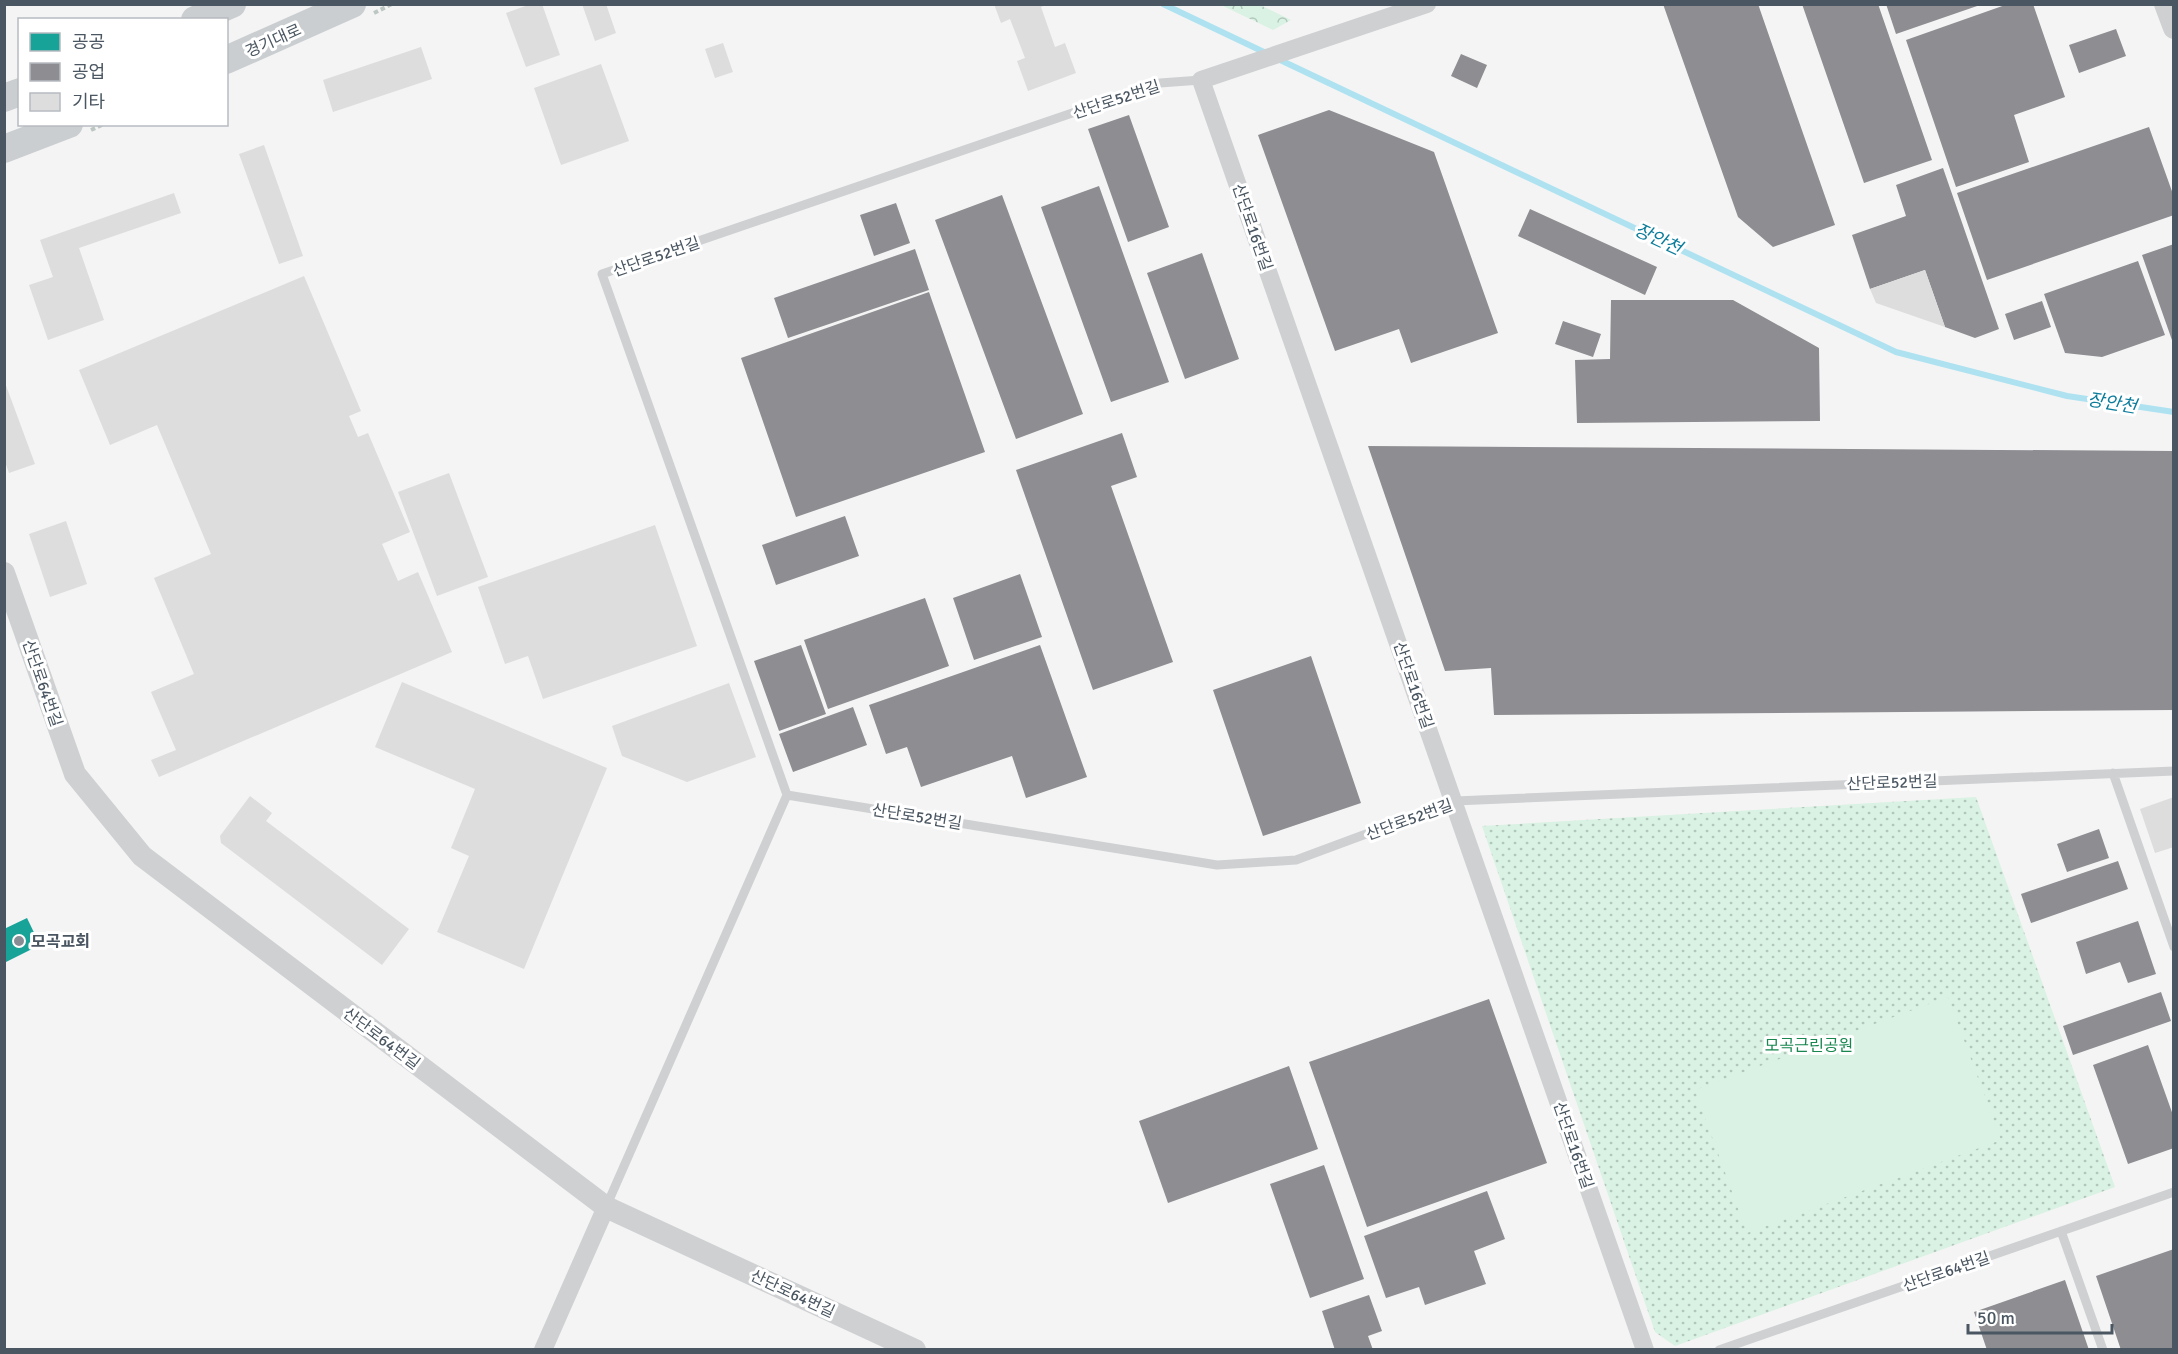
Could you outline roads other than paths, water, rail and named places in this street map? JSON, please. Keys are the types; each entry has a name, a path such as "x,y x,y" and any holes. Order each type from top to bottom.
{"main road":[{"path":"200,18 232,4"},
{"name":"경기대로","path":"228,59 352,4"},
{"path":"4,150 64,126"}],"street":[{"path":"1201,80 1341,35 1427,4"},
{"path":"2165,4 2174,28"},
{"name":"산단로16번길","path":"1201,80 1455,801 1645,1350"},
{"name":"산단로64번길","path":"4,573 75,774 142,856 606,1207 915,1350"},
{"path":"543,1350 606,1207"}],"lane":[{"name":"산단로52번길","path":"1201,80 1160,83 602,274 787,795 1217,865 1296,860 1455,801 2174,771"},
{"path":"2113,773 2174,947"},
{"path":"606,1207 787,795"},
{"name":"산단로64번길","path":"1719,1350 2174,1192"},
{"path":"2061,1231 2103,1350"}],"waterway":[{"name":"장안천","path":"1163,4 1266,53"},
{"name":"장안천","path":"1278,59 1896,352 2067,396 2174,412"}],"place":[{"name":"모곡교회","path":"19,941"}],"park label":[{"name":"모곡근린공원","path":"1809,1045"}]}
